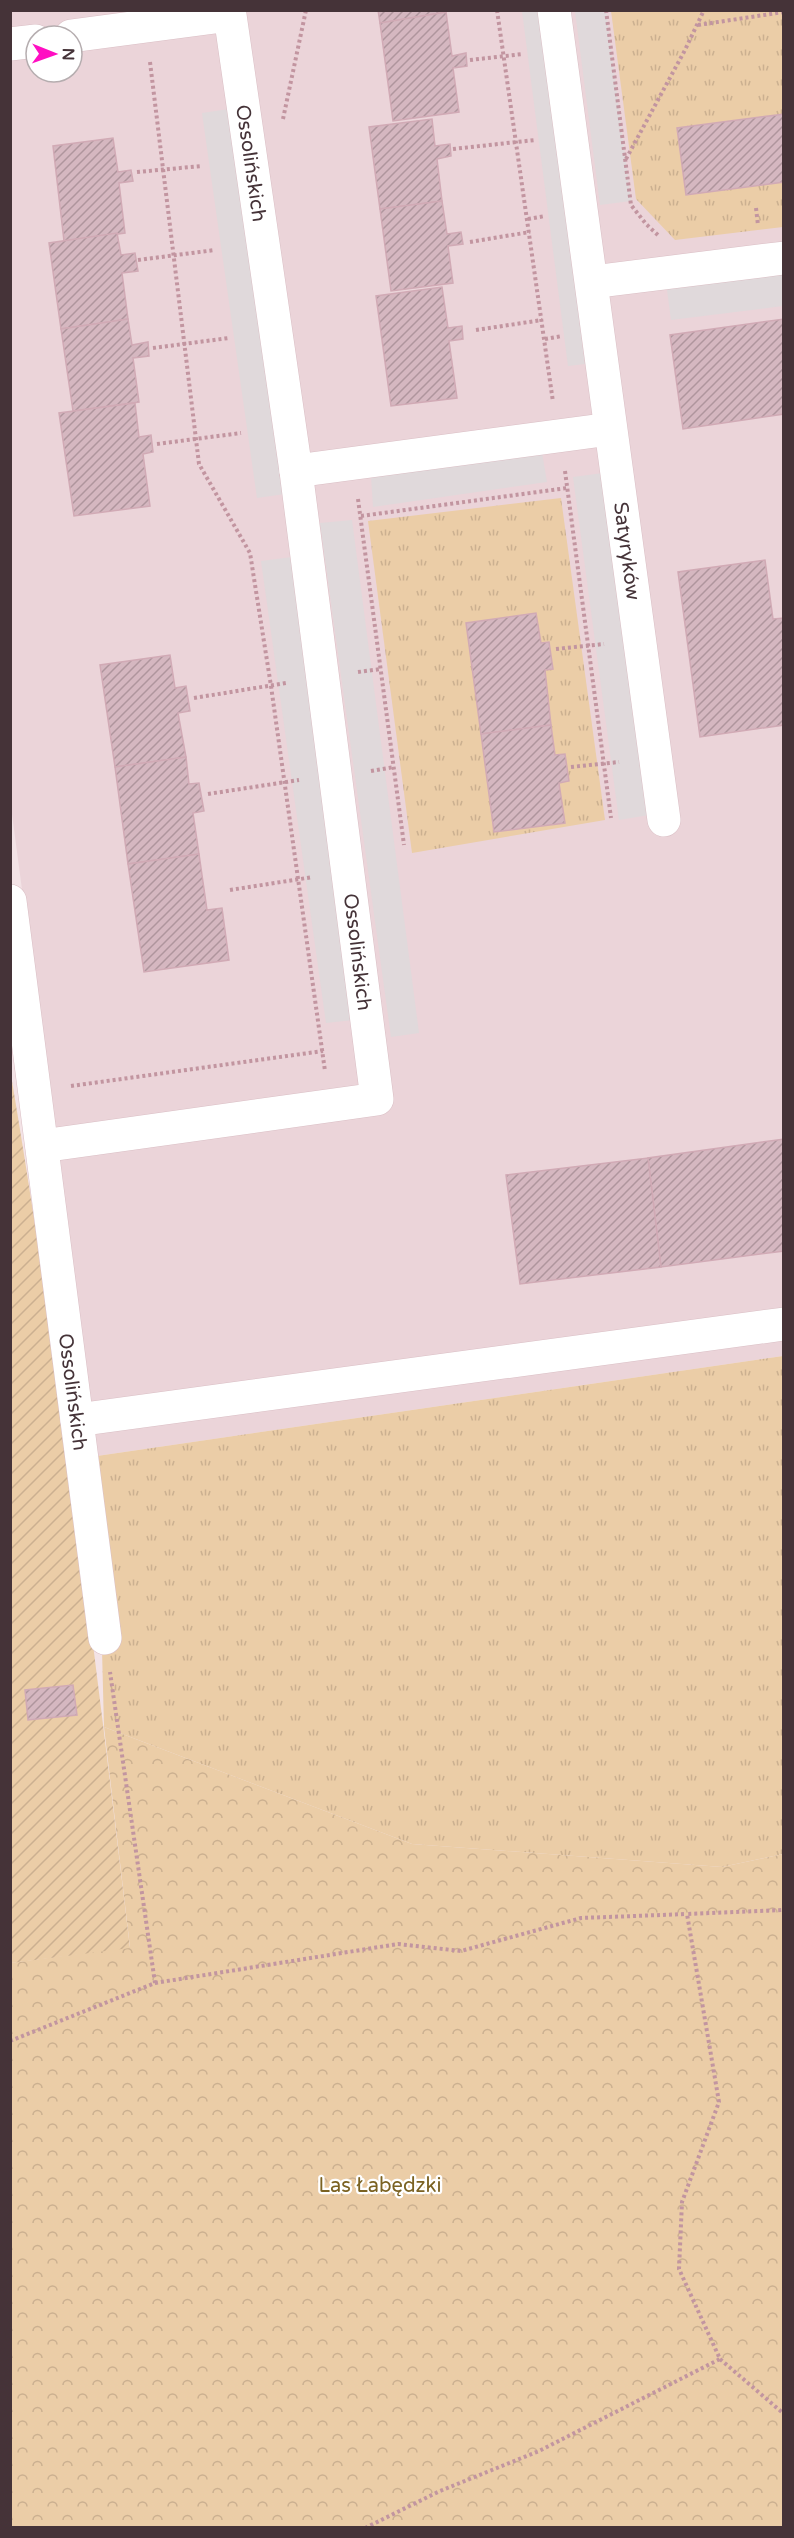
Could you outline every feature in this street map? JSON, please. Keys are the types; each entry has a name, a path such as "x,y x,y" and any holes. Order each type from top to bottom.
{"street":[{"name":"Satyryków","path":"554,10 664,820"},
{"name":"Ossolińskich","path":"42,1146 377,1099 296,471 230,15 84,34"},
{"path":"592,282 783,258"},
{"path":"296,471 610,429"},
{"name":"Ossolińskich","path":"10,901 105,1638"},
{"path":"77,1420 783,1324"}],"path":[{"path":"282,124 306,10"},
{"path":"497,10 545,339 552,408"},
{"path":"606,10 631,205 646,224 667,243"},
{"path":"699,10 699,23"},
{"path":"625,160 704,10"},
{"path":"699,23 783,12"},
{"path":"470,60 524,54"},
{"path":"149,57 199,464 250,554 326,1073"},
{"path":"453,149 538,140"},
{"path":"137,172 202,166"},
{"path":"528,219 549,216"},
{"path":"470,242 530,232"},
{"path":"138,260 215,250"},
{"path":"476,330 542,320"},
{"path":"545,339 563,336"},
{"path":"153,348 229,338"},
{"path":"157,444 241,433"},
{"path":"564,465 611,818"},
{"path":"361,516 567,488"},
{"path":"357,489 404,845"},
{"path":"556,650 607,644"},
{"path":"357,672 381,669"},
{"path":"194,698 289,682"},
{"path":"571,767 624,761"},
{"path":"364,772 394,767"},
{"path":"208,794 303,780"},
{"path":"230,890 316,876"},
{"path":"35,1091 323,1051"},
{"path":"105,1638 155,1983"},
{"path":"10,2041 155,1983 398,1944 461,1951 581,1918 783,1910"},
{"path":"687,1914 719,2102 682,2202 678,2269 720,2359 783,2414"},
{"path":"365,2528 440,2491 539,2451 720,2359"}],"shaded area":[{"path":"10,11 783,11 783,1356 97,1456 10,799"},
{"path":"522,11 539,11 585,364 568,366"},
{"path":"575,11 606,11 631,201 600,205"},
{"path":"229,109 285,494 257,498 202,113"},
{"path":"783,268 783,306 671,320 666,282"},
{"path":"542,453 547,482 373,507 371,476"},
{"path":"603,473 649,815 619,820 573,477"},
{"path":"352,520 419,1033 391,1037 320,523"},
{"path":"292,557 354,1020 326,1023 261,561"}],"green space":[{"path":"703,10 778,11 704,19"},
{"path":"611,11 783,11 783,227 675,240 636,199"},
{"path":"561,498 605,820 412,853 368,521"},
{"path":"10,1069 60,1397 90,1617 130,1948 11,1963"},
{"path":"783,1356 783,1854 722,1867 412,1844 104,1727 97,1456"},
{"name":"Las Łabędzki","path":"104,1727 412,1844 722,1867 783,1854 783,2527 11,2527 10,1963 130,1947"}],"building":[{"path":"378,10 445,10 446,12 380,23"},
{"path":"446,12 452,56 466,53 467,66 453,68 459,112 393,121 380,23"},
{"path":"784,114 784,182 686,195 677,128"},
{"path":"432,119 435,146 450,144 451,156 437,159 442,201 380,209 369,127"},
{"path":"113,138 118,172 131,170 133,181 119,183 125,233 64,241 53,146"},
{"path":"442,201 447,234 461,232 463,244 448,246 453,283 391,291 380,209"},
{"path":"117,233 121,255 135,253 138,271 122,273 128,319 61,329 49,243"},
{"path":"442,287 448,328 462,326 463,339 449,341 457,398 391,406 376,296"},
{"path":"128,319 132,345 148,342 149,356 133,358 139,402 73,411 61,329"},
{"path":"784,319 784,414 683,429 670,335"},
{"path":"135,403 139,437 151,435 153,452 143,454 150,506 74,516 59,413"},
{"path":"765,560 773,619 784,618 784,725 700,737 678,572"},
{"path":"536,613 541,643 549,642 553,669 545,670 551,725 481,734 466,623"},
{"path":"170,655 175,688 186,686 190,711 178,713 186,757 115,767 100,665"},
{"path":"551,725 555,755 565,754 569,781 559,783 565,823 494,832 481,734"},
{"path":"186,757 189,784 199,783 204,811 193,813 199,854 128,864 115,767"},
{"path":"199,854 207,910 222,908 229,960 144,972 128,864"},
{"path":"784,1139 784,1251 661,1267 648,1158"},
{"path":"648,1158 661,1267 520,1284 506,1175"},
{"path":"73,1685 77,1715 28,1720 25,1690"}]}
